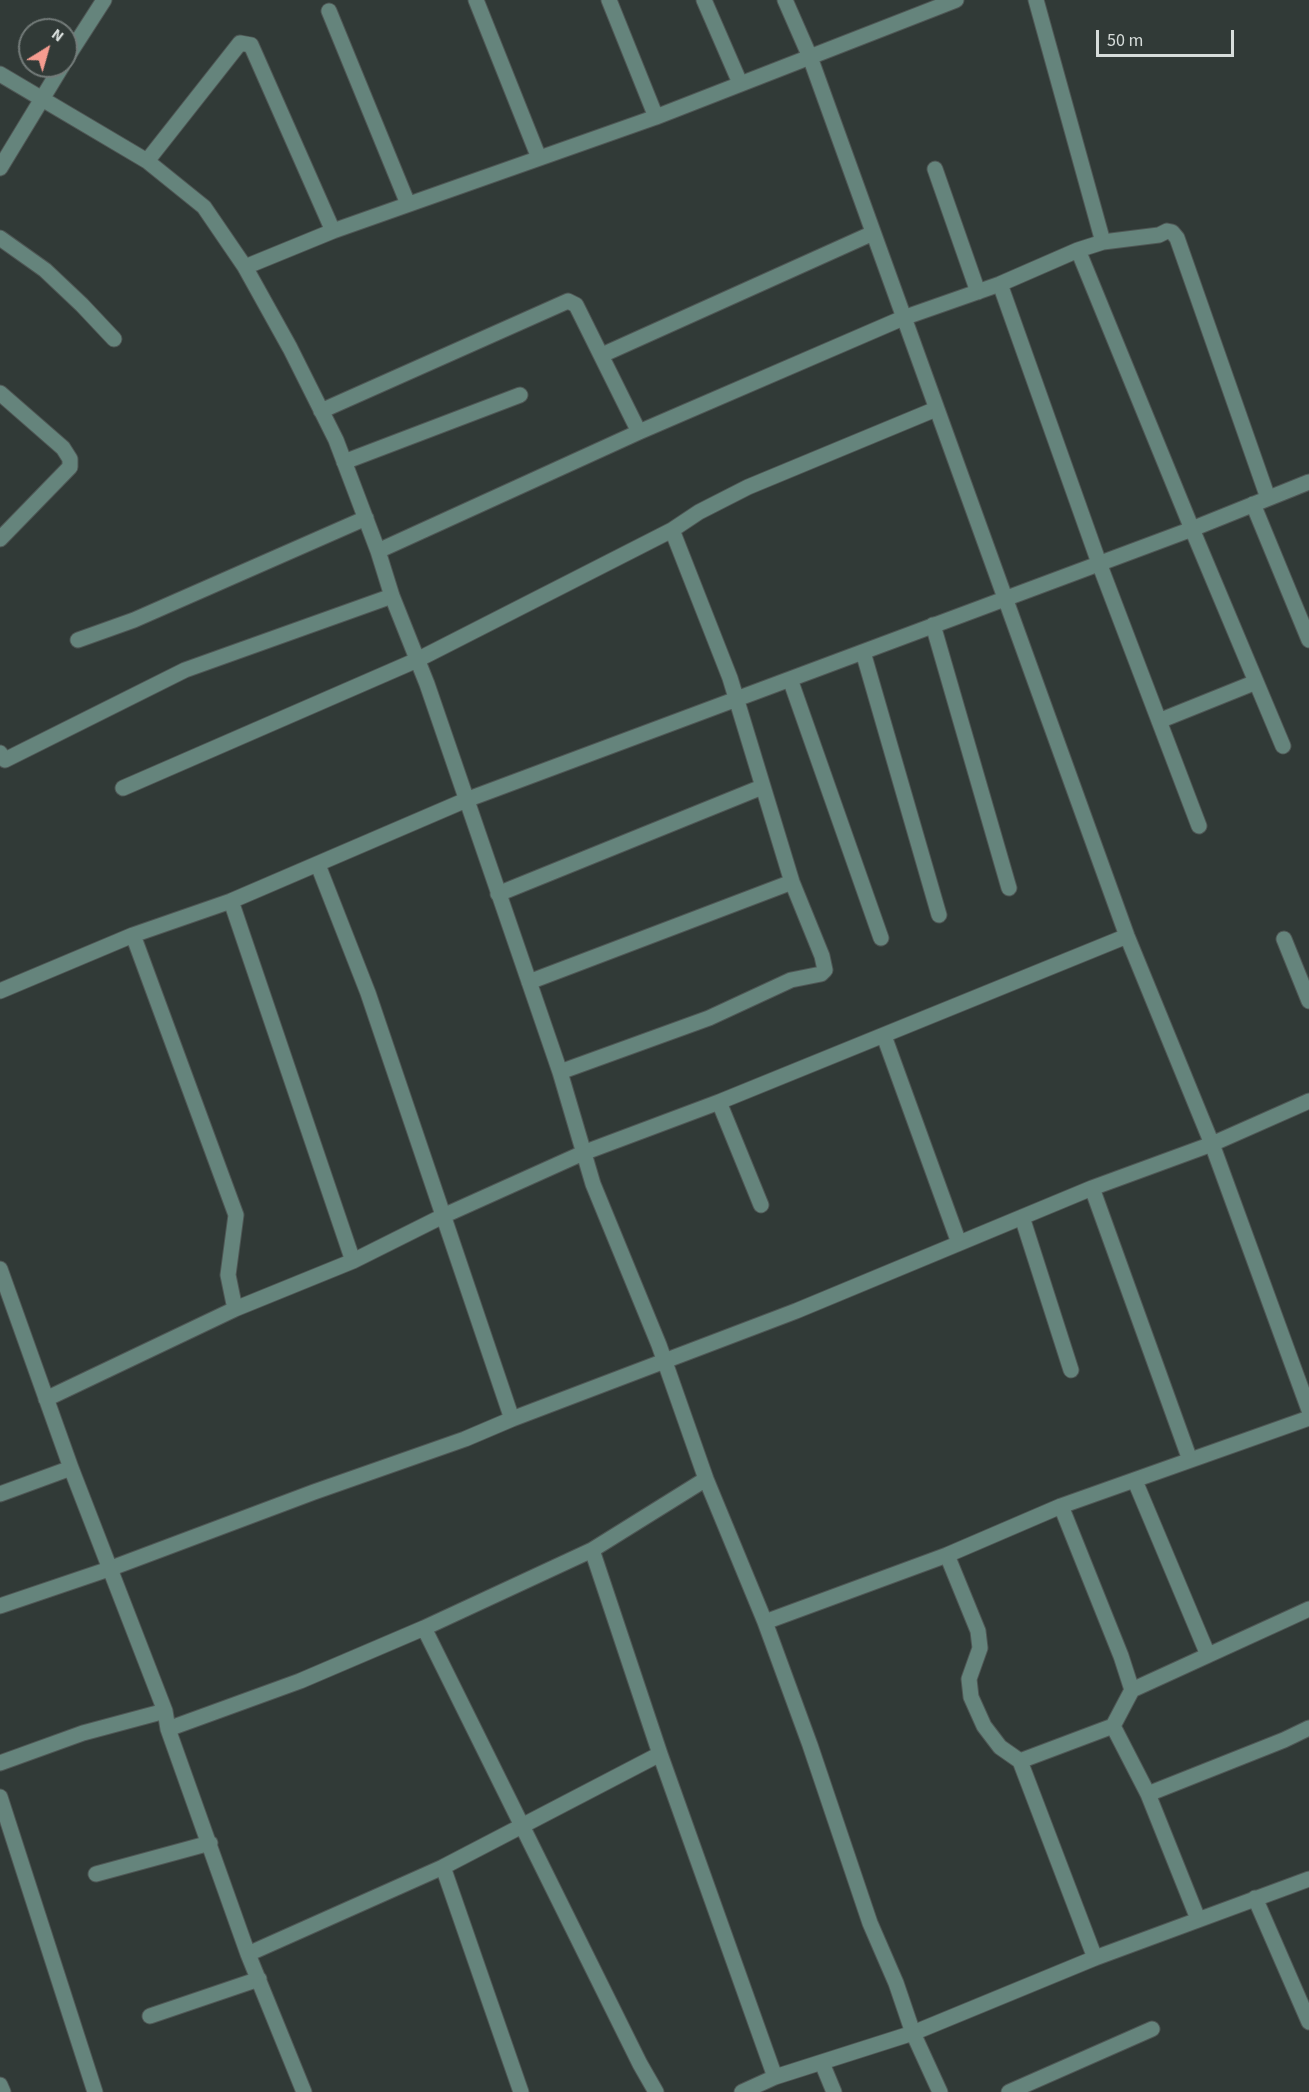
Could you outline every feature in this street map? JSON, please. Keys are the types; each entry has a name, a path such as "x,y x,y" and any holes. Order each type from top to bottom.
{"street":[{"path":"78,40 104,0"},
{"path":"476,0 539,158"},
{"path":"609,0 656,117"},
{"path":"704,0 740,83"},
{"path":"785,0 810,57 1127,936 1212,1144 1309,1410"},
{"path":"245,267 333,231 656,117 956,0"},
{"path":"1036,0 1103,242"},
{"path":"329,11 408,204"},
{"path":"147,161 240,43 246,43 251,45 333,231"},
{"path":"0,74 147,161 204,207 245,267 290,348 336,440 378,550 392,596 417,660 529,982 560,1072 593,1184 665,1362 706,1479 765,1622 810,1745 870,1923 896,1983 913,2032 940,2092"},
{"path":"0,168 54,78"},
{"path":"935,169 978,292"},
{"path":"378,550 639,432 903,318 1000,284 1078,250 1103,242 1159,235 1167,231 1172,232 1176,238 1268,498"},
{"path":"602,354 873,233"},
{"path":"0,238 45,270 114,339"},
{"path":"1078,250 1283,746"},
{"path":"1000,284 1099,563 1198,826"},
{"path":"321,411 568,301 576,304 639,432"},
{"path":"0,393 63,448 70,459 70,467 0,539"},
{"path":"344,462 520,395"},
{"path":"123,788 417,660 672,530 699,512 748,487 936,409"},
{"path":"0,991 133,935 231,902 466,800 1192,529 1309,482"},
{"path":"1253,504 1309,640"},
{"path":"78,640 134,620 366,518"},
{"path":"560,1072 709,1018 791,980 821,974 825,970 825,963 792,882 730,678 672,530"},
{"path":"0,753 5,760 185,670 392,596"},
{"path":"933,625 1009,888"},
{"path":"863,652 939,915"},
{"path":"790,679 881,938"},
{"path":"1159,721 1256,682"},
{"path":"498,894 762,787"},
{"path":"318,866 368,993 512,1419"},
{"path":"529,982 792,882"},
{"path":"231,902 354,1261"},
{"path":"133,935 236,1215 228,1275 236,1309"},
{"path":"46,1399 236,1309 354,1261 442,1216 583,1153 719,1102 1127,936"},
{"path":"1284,939 1309,1001"},
{"path":"884,1036 959,1243"},
{"path":"0,1606 109,1569 314,1492 465,1439 665,1362 796,1311 1092,1188 1212,1144 1309,1101"},
{"path":"719,1102 761,1205"},
{"path":"1092,1188 1190,1460"},
{"path":"1022,1217 1071,1371"},
{"path":"0,1269 71,1468 165,1711 168,1729 248,1954 304,2092"},
{"path":"765,1622 947,1555 1061,1506 1309,1418"},
{"path":"0,1494 71,1468"},
{"path":"168,1729 300,1681 424,1628 592,1550 706,1479"},
{"path":"1135,1481 1208,1655"},
{"path":"1061,1506 1121,1656 1132,1690"},
{"path":"592,1550 660,1754 775,2078"},
{"path":"947,1555 978,1631 980,1648 969,1680 971,1697 984,1726 1000,1747 1020,1761 1095,1958"},
{"path":"1020,1761 1113,1726 1132,1690 1309,1609"},
{"path":"424,1628 656,2092"},
{"path":"0,1763 84,1733 165,1711"},
{"path":"1113,1726 1148,1794 1198,1919"},
{"path":"1148,1794 1309,1728"},
{"path":"248,1954 443,1867 660,1754"},
{"path":"0,1797 95,2092"},
{"path":"96,1874 210,1843"},
{"path":"443,1867 521,2092"},
{"path":"742,2092 775,2078 913,2032 1095,1958 1309,1879"},
{"path":"1256,1898 1309,2022"},
{"path":"150,2016 259,1978"},
{"path":"1009,2092 1152,2029"},
{"path":"822,2063 834,2092"},
{"path":"0,2085 3,2092"}]}
